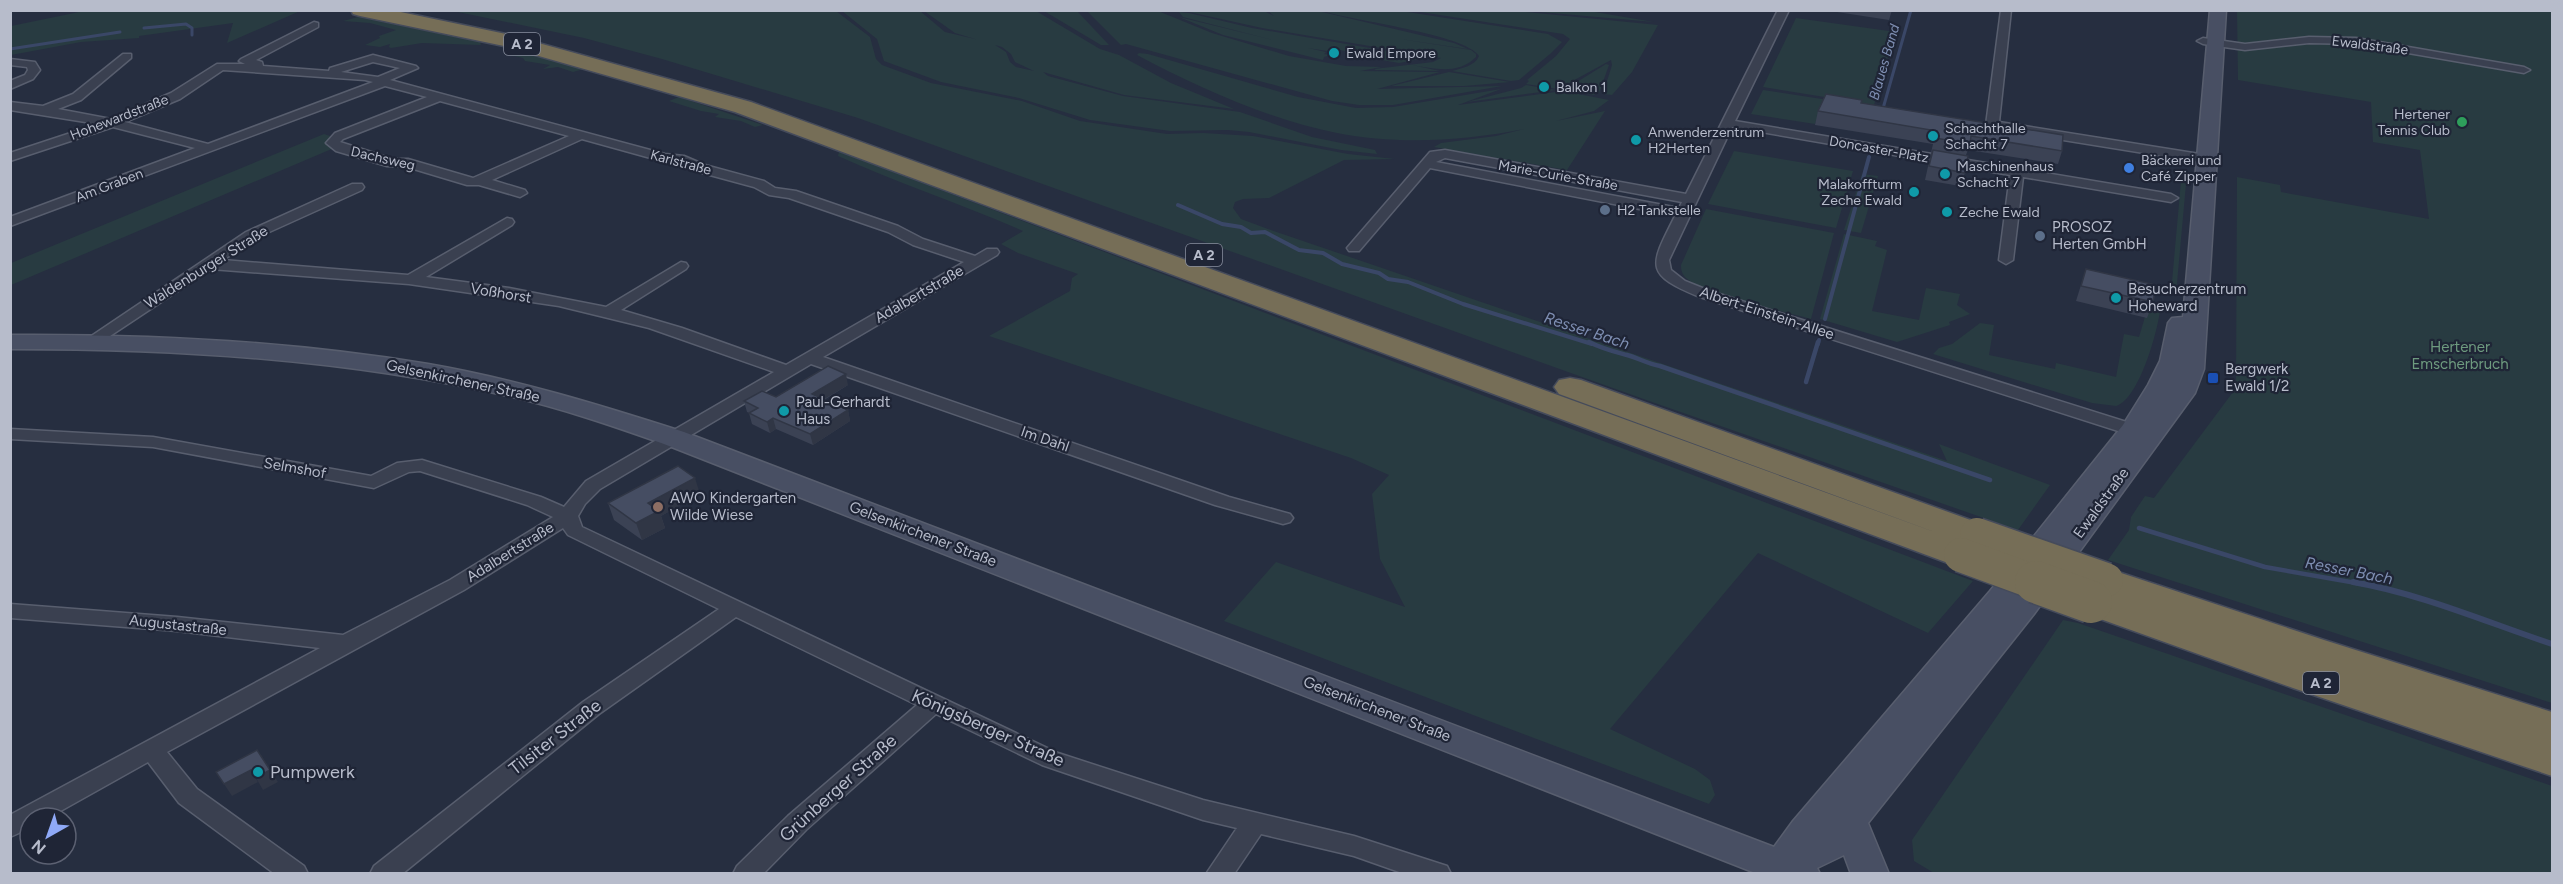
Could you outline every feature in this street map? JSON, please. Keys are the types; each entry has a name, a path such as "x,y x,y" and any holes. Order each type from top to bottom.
{"highway":[{"name":"A 2","path":"360,10 431,24 582,60 743,107 2098,591 2307,678 2553,760"},
{"name":"A 2","path":"421,10 572,43 704,80 809,113 1969,545"},
{"name":"A 2","path":"2098,591 2310,650 2553,728"}],"main road":[{"name":"Ewaldstraße","path":"2205,10 2209,42"},
{"name":"Ewaldstraße","path":"1786,871 1828,847 2023,606 2142,432 2172,361 2182,301 2199,158 2209,42 2218,10"},
{"name":"Gelsenkirchener Straße","path":"10,342 92,341 297,354 379,363 511,389 580,408 674,438 1786,871"},
{"name":"Ewaldstraße","path":"1786,871 1806,832 2142,432"},
{"path":"1849,821 1870,873"}],"street":[{"name":"Albert-Einstein-Allee","path":"1784,10 1662,260 1664,273 1680,284 2142,432"},
{"path":"2006,10 1991,132 2199,158"},
{"path":"280,70 274,66 249,64 245,61 314,25"},
{"name":"Ewaldstraße","path":"2209,42 2245,47 2309,40 2356,42 2524,70"},
{"path":"46,110 77,97 127,56"},
{"name":"Karlstraße","path":"327,73 373,58 412,68 382,81"},
{"path":"10,62 31,64 34,70 26,79 10,86"},
{"name":"Karlstraße","path":"221,66 327,73 382,81 665,158 693,163 700,168 759,184 764,189 776,193 791,194 893,229 897,235 975,261"},
{"name":"Hohewardstraße","path":"10,157 147,109 208,78 221,66"},
{"name":"Am Graben","path":"10,222 382,81"},
{"name":"Dachsweg","path":"438,97 339,135 332,143 341,148 392,163 408,163 520,193"},
{"path":"10,106 112,122 208,148"},
{"name":"Doncaster-Platz","path":"1728,123 1987,160 2017,172 2171,198"},
{"path":"480,181 581,135"},
{"name":"Marie-Curie-Straße","path":"1354,248 1428,163 1439,167 1687,206"},
{"path":"2006,260 2017,172"},
{"name":"Waldenburger Straße","path":"92,341 251,235 357,187"},
{"path":"412,279 507,222"},
{"name":"Adalbertstraße","path":"10,827 346,643 457,585 568,516 577,501 593,485 992,252"},
{"name":"Voßhorst","path":"207,264 412,279 608,312 718,346 786,371"},
{"path":"608,312 681,266"},
{"name":"Im Dahl","path":"809,358 1222,501 1283,518"},
{"name":"Selmshof","path":"10,434 153,442 374,482 411,464 534,501 568,516"},
{"name":"Königsberger Straße","path":"568,516 575,531 733,609 1050,759 1139,790 1254,824 1353,846 1438,873"},
{"name":"Tilsiter Straße","path":"383,873 591,708 733,609"},
{"name":"Augustastraße","path":"10,611 177,624 346,643"},
{"name":"Grünberger Straße","path":"746,873 797,823 933,704"},
{"path":"152,750 188,796 295,873"},
{"path":"1219,873 1254,824"}],"green space":[{"path":"89,10 300,11 227,43 233,23 139,36 139,38 81,42 11,55 11,26"},
{"path":"453,11 836,11 870,37 876,59 882,65 931,83 1022,101 1080,121 1167,134 1203,133 1253,136 1348,154 1395,159 1344,160 1269,198 1243,199 1235,202 1233,208 1241,219 1268,229 1947,461 1939,444 2050,485 2018,530 1652,402 858,118 584,38"},
{"path":"842,11 920,11 945,32 976,39 955,33 924,11 1036,11 1100,49 1119,55 1171,83 1234,109 1124,95 1043,72 1048,76 1123,96 1240,112 1312,137 1375,150 1377,154 1341,150 1249,132 1170,131 1090,120 1019,98 941,82 884,61 877,39","holes":["995,45 1011,54 1015,62 1034,71 1016,67 1010,62 1006,52"]},
{"path":"1044,11 1077,11 1109,45 1101,45"},
{"path":"1087,11 1158,11 1212,33 1289,56 1346,66 1382,67 1360,71 1440,72 1377,89 1502,86 1393,105 1359,105 1332,101 1126,44 1121,45"},
{"path":"1185,11 1264,11 1274,16 1268,11 1318,11 1454,43 1468,49 1400,39 1471,50 1476,57 1462,66 1446,69 1412,65 1440,71 1376,70 1374,69 1433,62 1441,58 1262,28"},
{"path":"1323,11 1401,11 1548,34 1562,42 1519,80 1511,81 1452,71 1464,68 1479,56 1470,48 1453,41"},
{"path":"1414,11 1517,11 1658,25 1632,72 1612,95 1603,94 1612,65 1611,60 1558,89 1526,84 1529,81 1527,80 1556,56 1570,39 1563,34"},
{"path":"1529,11 1589,11 1654,22"},
{"name":"Hertener Emscherbruch","path":"2237,11 2552,11 2552,703 2108,560 2129,530 2131,517 2145,496 2154,498 2236,388 2237,177 2280,185 2281,192 2429,219 2420,150 2373,142 2371,102 2238,80"},
{"path":"1179,12 1252,28 1411,55 1420,59 1399,63 1348,54 1345,51 1330,48 1327,51 1308,48 1330,55 1324,57 1323,60 1223,35 1179,17 1293,45 1183,17"},
{"path":"358,17 480,42 481,45 422,43 391,48 390,44 380,47 365,45 380,38 379,36 396,30 370,23 343,21"},
{"path":"1796,18 1896,32 1879,87 1875,91 1878,92 1874,105 1763,87"},
{"path":"512,50 584,69 573,72 558,67 543,69 550,65 525,61 523,58 506,54"},
{"path":"1139,53 1298,97 1356,108 1393,107 1501,89 1458,105 1563,91 1609,100 1594,111 1556,121 1605,111 1567,170 1434,147 1441,143 1496,136 1524,129 1430,140 1383,139 1337,133 1285,120 1234,101 1137,55"},
{"path":"1606,64 1609,65 1599,93 1593,95 1564,90"},
{"path":"1449,72 1510,82 1464,86 1391,86"},
{"path":"1526,85 1556,90 1467,102 1521,88"},
{"path":"1763,90 1874,107 1822,107 1815,124 1751,114"},
{"path":"679,97 763,125 755,127 741,121 715,117 719,114 669,101"},
{"path":"324,134 333,137 326,144 334,148 11,285 11,263"},
{"path":"1734,151 1853,171 1836,228 1708,204"},
{"path":"839,152 1973,581 1928,633 1758,553 1610,729 1695,769 1710,780 1715,795 1709,804 1224,621 1276,562 1405,607 1380,559 1372,494 1389,475 1351,458 989,336 1070,291 1072,278 1078,274 1018,253 1001,244 1023,231 860,166 838,156"},
{"path":"2187,173 2176,294 2171,293 2181,181"},
{"path":"1862,174 1878,176 1861,233 1844,230"},
{"path":"1706,209 1834,233 1811,319 1726,296 1686,278 1681,265"},
{"path":"1844,234 1877,241 1875,246 1887,250 1872,311 1919,320 1926,288 1960,294 1957,305 1970,314 1949,322 1950,325 1897,342 1820,319"},
{"path":"2150,300 2161,304 2147,361 2133,390 2125,401 2116,406 2092,403 1933,354 1939,348 1952,344 1980,323 1994,325 1989,355 2055,369 2056,363 2116,377 2124,334 2139,337"},
{"path":"2063,620 2078,623 2552,786 2552,873 1934,873 1914,861 1912,840"}],"building":[{"path":"1826,94 1862,100 1861,103 2063,135 2062,151 1971,136 1970,144 1935,138 1937,131 1818,111"},
{"path":"1933,150 1968,156 1965,173 1929,166"},
{"path":"2086,269 2156,285 2153,302 2081,286"},
{"path":"828,366 846,374 812,394 848,410 810,434 773,418 767,422 749,413 758,408 744,401 762,391 776,397"},
{"path":"678,466 695,478 648,503 659,511 636,523 608,503"},
{"path":"257,750 270,770 256,778 251,770 224,784 216,772"}],"waterway":[{"name":"Blaues Band","path":"1882,112 1911,10"},
{"name":"Resser Bach","path":"144,28 186,24 192,28 192,35"},
{"name":"Resser Bach","path":"10,49 120,32"},
{"name":"Blaues Band","path":"1825,319 1869,157"},
{"name":"Resser Bach","path":"1178,205 1222,224 1241,227 1251,233 1265,232 1299,250 1323,253 1342,264 1379,273 1388,279 1408,282 1463,304 1592,344"},
{"name":"Blaues Band","path":"1818,344 1819,340"},
{"name":"Resser Bach","path":"1589,342 1990,480"},
{"name":"Blaues Band","path":"1806,382 1818,342"},
{"name":"Resser Bach","path":"2139,528 2265,567 2362,584"},
{"name":"Resser Bach","path":"2353,582 2429,601 2552,644"}],"place":[{"name":"Ewald Empore","path":"1334,53"},
{"name":"Balkon 1","path":"1544,87"},
{"name":"Hertener Tennis Club","path":"2462,122"},
{"name":"Schachthalle Schacht 7","path":"1933,136"},
{"name":"Anwenderzentrum H2Herten","path":"1636,140"},
{"name":"Bäckerei und Café Zipper","path":"2129,168"},
{"name":"Maschinenhaus Schacht 7","path":"1945,174"},
{"name":"Malakoffturm Zeche Ewald","path":"1914,192"},
{"name":"H2 Tankstelle","path":"1605,210"},
{"name":"Zeche Ewald","path":"1947,212"},
{"name":"PROSOZ Herten GmbH","path":"2040,236"},
{"name":"Besucherzentrum Hoheward","path":"2116,298"},
{"name":"Bergwerk Ewald 1/2","path":"2213,378"},
{"name":"Paul-Gerhardt Haus","path":"784,411"},
{"name":"AWO Kindergarten Wilde Wiese","path":"658,507"},
{"name":"Pumpwerk","path":"258,772"}]}
